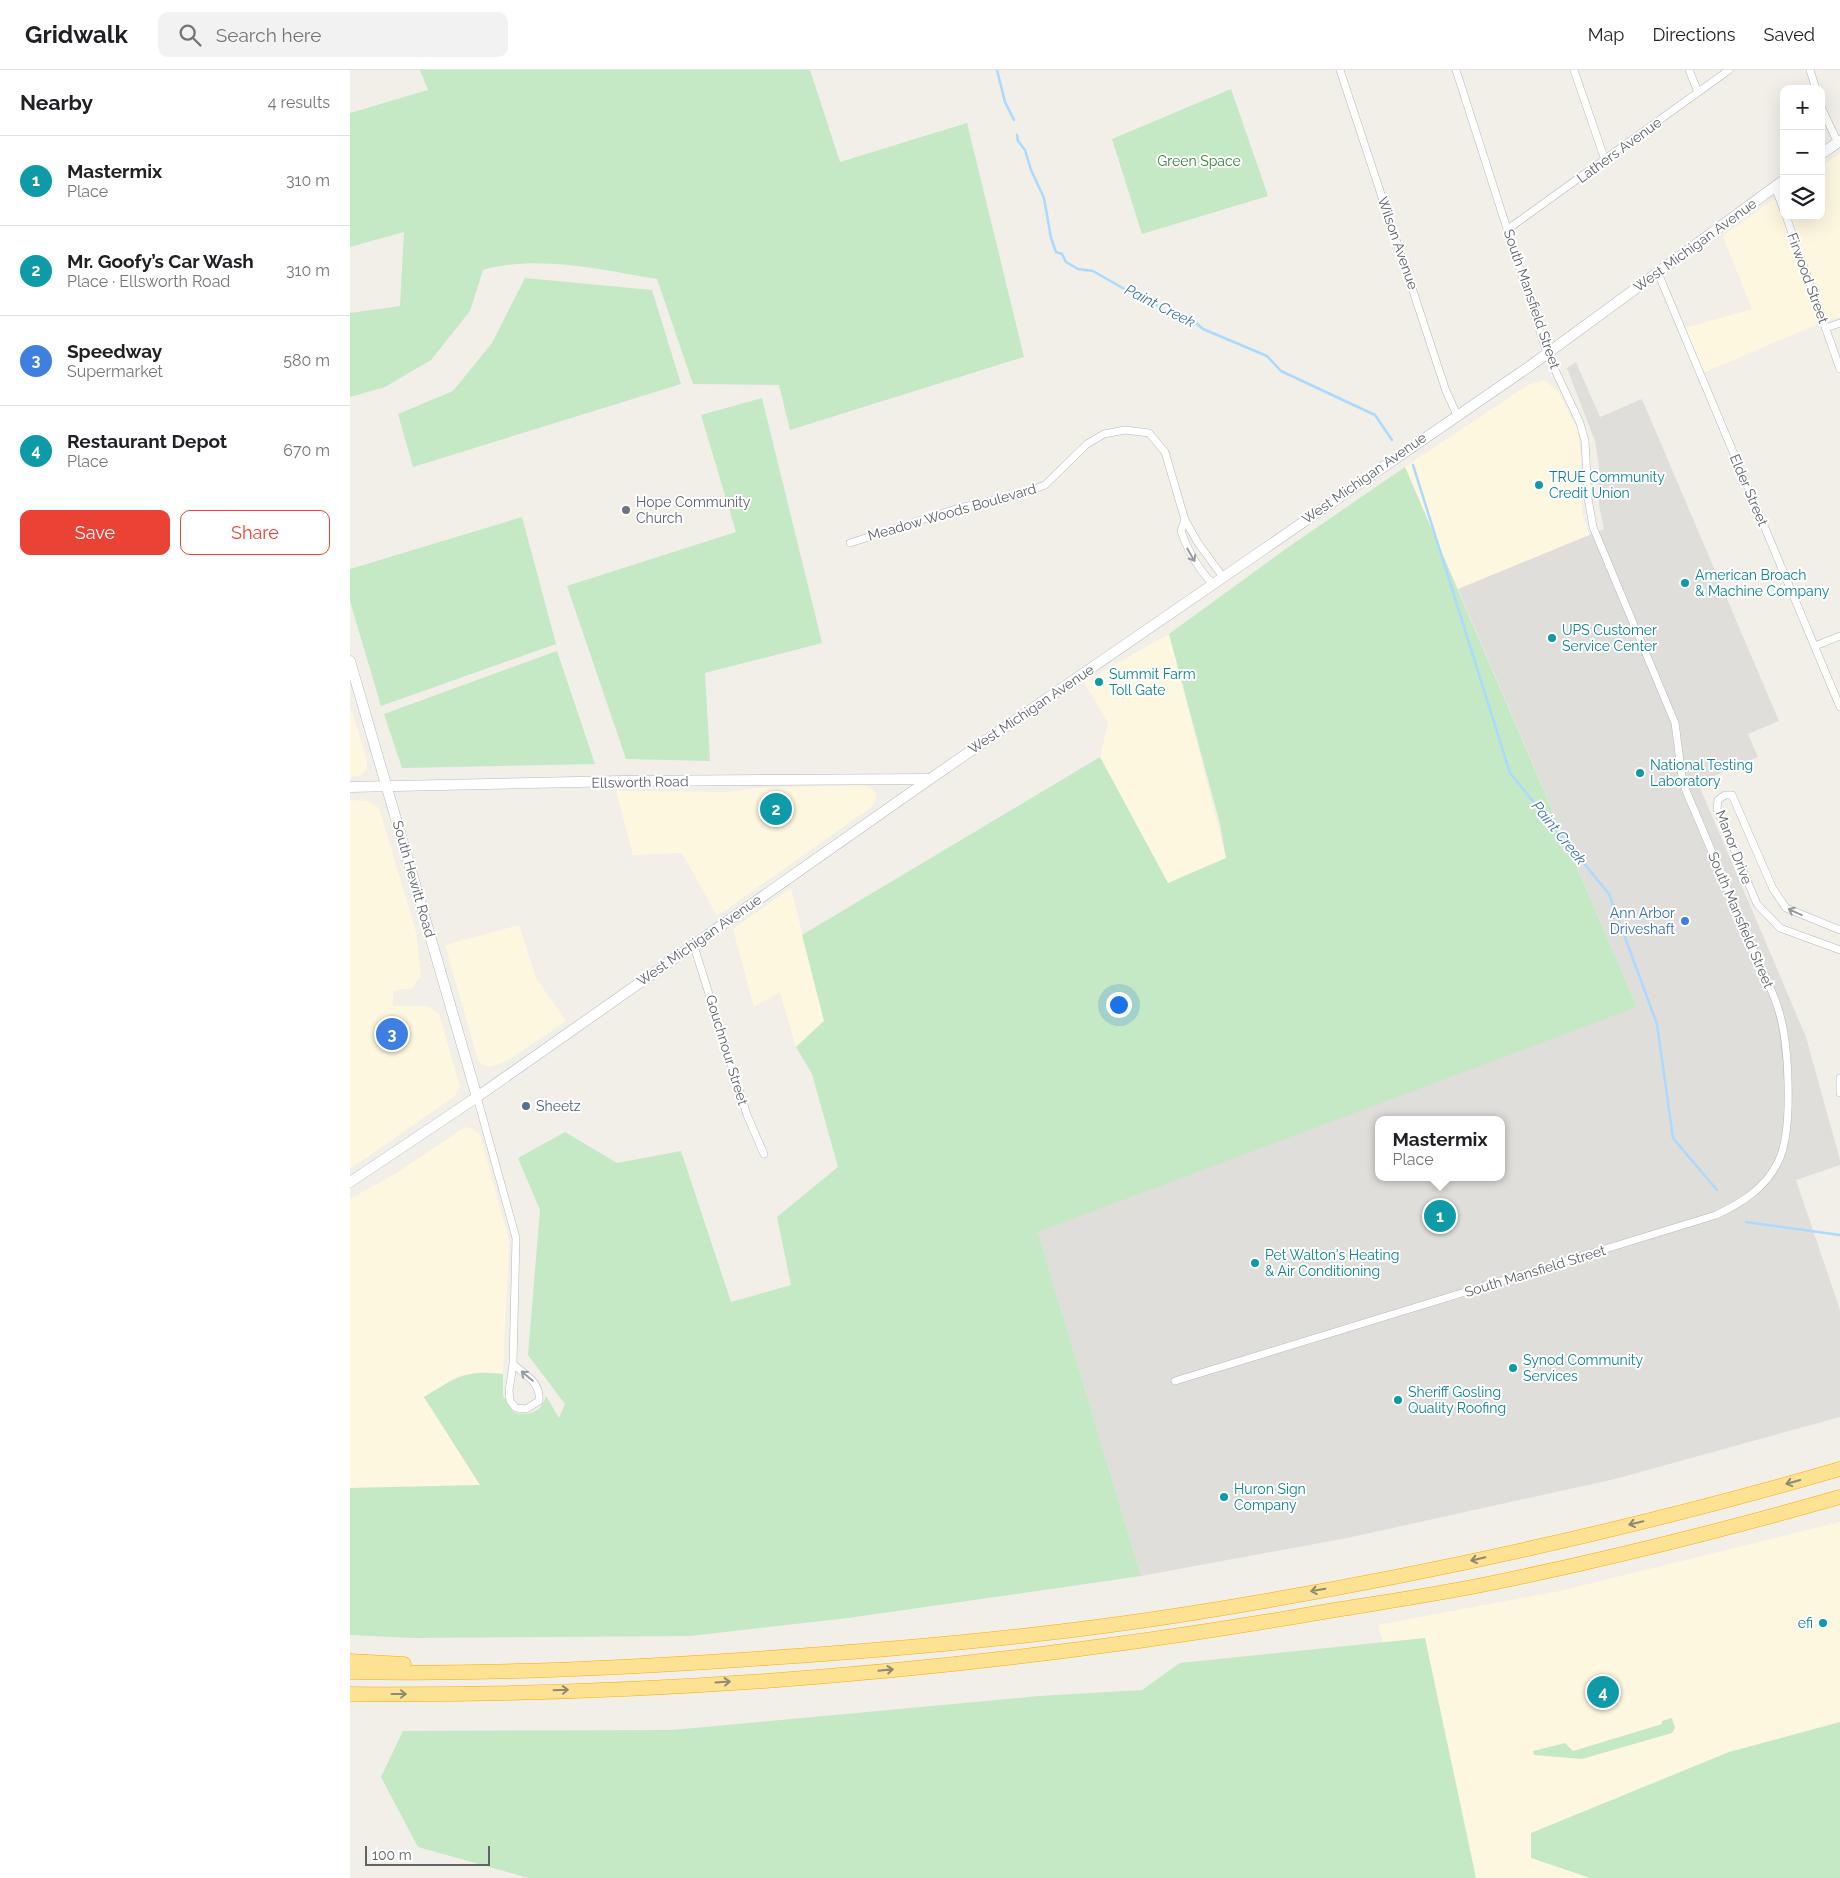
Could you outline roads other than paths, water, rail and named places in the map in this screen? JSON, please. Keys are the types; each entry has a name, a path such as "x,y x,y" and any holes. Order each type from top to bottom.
{"highway":[{"path":"350,1672 479,1672 659,1666 839,1653 1061,1631 1174,1616 1436,1569 1710,1506 1840,1469"},
{"path":"350,1694 472,1693 632,1688 842,1675 1078,1651 1263,1623 1486,1584 1647,1547 1840,1497"},
{"path":"350,1661 455,1668 479,1672"}],"main road":[{"path":"1825,151 1839,142"},
{"name":"West Michigan Avenue","path":"350,1182 477,1097 930,779 1457,415 1658,273 1780,183"},
{"name":"South Hewitt Road","path":"350,661 477,1097"},
{"name":"Ellsworth Road","path":"350,787 930,779"}],"street":[{"name":"Wilson Avenue","path":"1340,70 1448,398 1457,415"},
{"name":"South Mansfield Street","path":"1175,1382 1716,1215 1749,1196 1763,1185 1778,1162 1787,1136 1789,1116 1785,1052 1778,1008 1686,791 1682,776 1675,723 1593,527 1588,498 1585,441 1580,424 1547,352 1456,70"},
{"path":"1574,70 1605,160"},
{"path":"1689,70 1698,92"},
{"name":"Lathers Avenue","path":"1508,229 1729,70"},
{"path":"1810,70 1815,85"},
{"path":"1825,115 1839,142"},
{"path":"1775,187 1780,200"},
{"name":"Firwood Street","path":"1787,220 1840,369"},
{"name":"Elder Street","path":"1658,273 1840,707"},
{"path":"1826,328 1840,323"},
{"name":"Meadow Woods Boulevard","path":"850,543 959,508 1022,494 1045,485 1087,444 1104,434 1125,430 1149,434 1165,452 1185,520 1198,543 1223,577"},
{"name":"Meadow Woods Boulevard","path":"1185,520 1181,531 1188,549 1203,575 1212,584"},
{"path":"1815,646 1840,636"},
{"name":"Manor Drive","path":"1840,930 1786,908 1773,889 1732,795 1725,795 1718,800 1717,809 1757,904 1780,928 1840,950"},
{"name":"Gouchnour Street","path":"694,944 747,1116 764,1154"},
{"path":"1840,1078 1840,1093"},
{"path":"477,1097 516,1238 513,1364 509,1392 510,1401 516,1408 526,1409 539,1400 540,1392 536,1384 513,1364"}],"waterway":[{"name":"Paint Creek","path":"997,70 1005,102 1014,120"},
{"name":"Paint Creek","path":"1017,135 1044,198 1051,238 1056,252 1062,254 1066,262 1078,269 1093,271 1140,298 1148,297 1164,312 1176,312 1191,319 1203,329 1267,356 1281,371 1375,415 1392,440"},
{"name":"Paint Creek","path":"1413,465 1510,773 1609,894 1657,1024 1673,1138 1717,1190"},
{"name":"Paint Creek","path":"1746,1222 1840,1235"}],"place":[{"name":"TRUE Community Credit Union","path":"1539,485"},
{"name":"Hope Community Church","path":"626,510"},
{"name":"American Broach & Machine Company","path":"1685,583"},
{"name":"UPS Customer Service Center","path":"1552,638"},
{"name":"Summit Farm Toll Gate","path":"1099,682"},
{"name":"National Testing Laboratory","path":"1640,773"},
{"name":"Mr. Goofy’s Car Wash","path":"776,809"},
{"name":"Ann Arbor Driveshaft","path":"1685,921"},
{"name":"Speedway","path":"392,1034"},
{"name":"Sheetz","path":"526,1106"},
{"name":"Mastermix","path":"1440,1216"},
{"name":"Pet Walton's Heating & Air Conditioning","path":"1255,1263"},
{"name":"Synod Community Services","path":"1513,1368"},
{"name":"Sheriff Gosling Quality Roofing","path":"1398,1400"},
{"name":"Huron Sign Company","path":"1224,1497"},
{"name":"efi","path":"1823,1623"},
{"name":"Restaurant Depot","path":"1603,1692"}],"park label":[{"name":"Green Space","path":"1199,161"}]}
